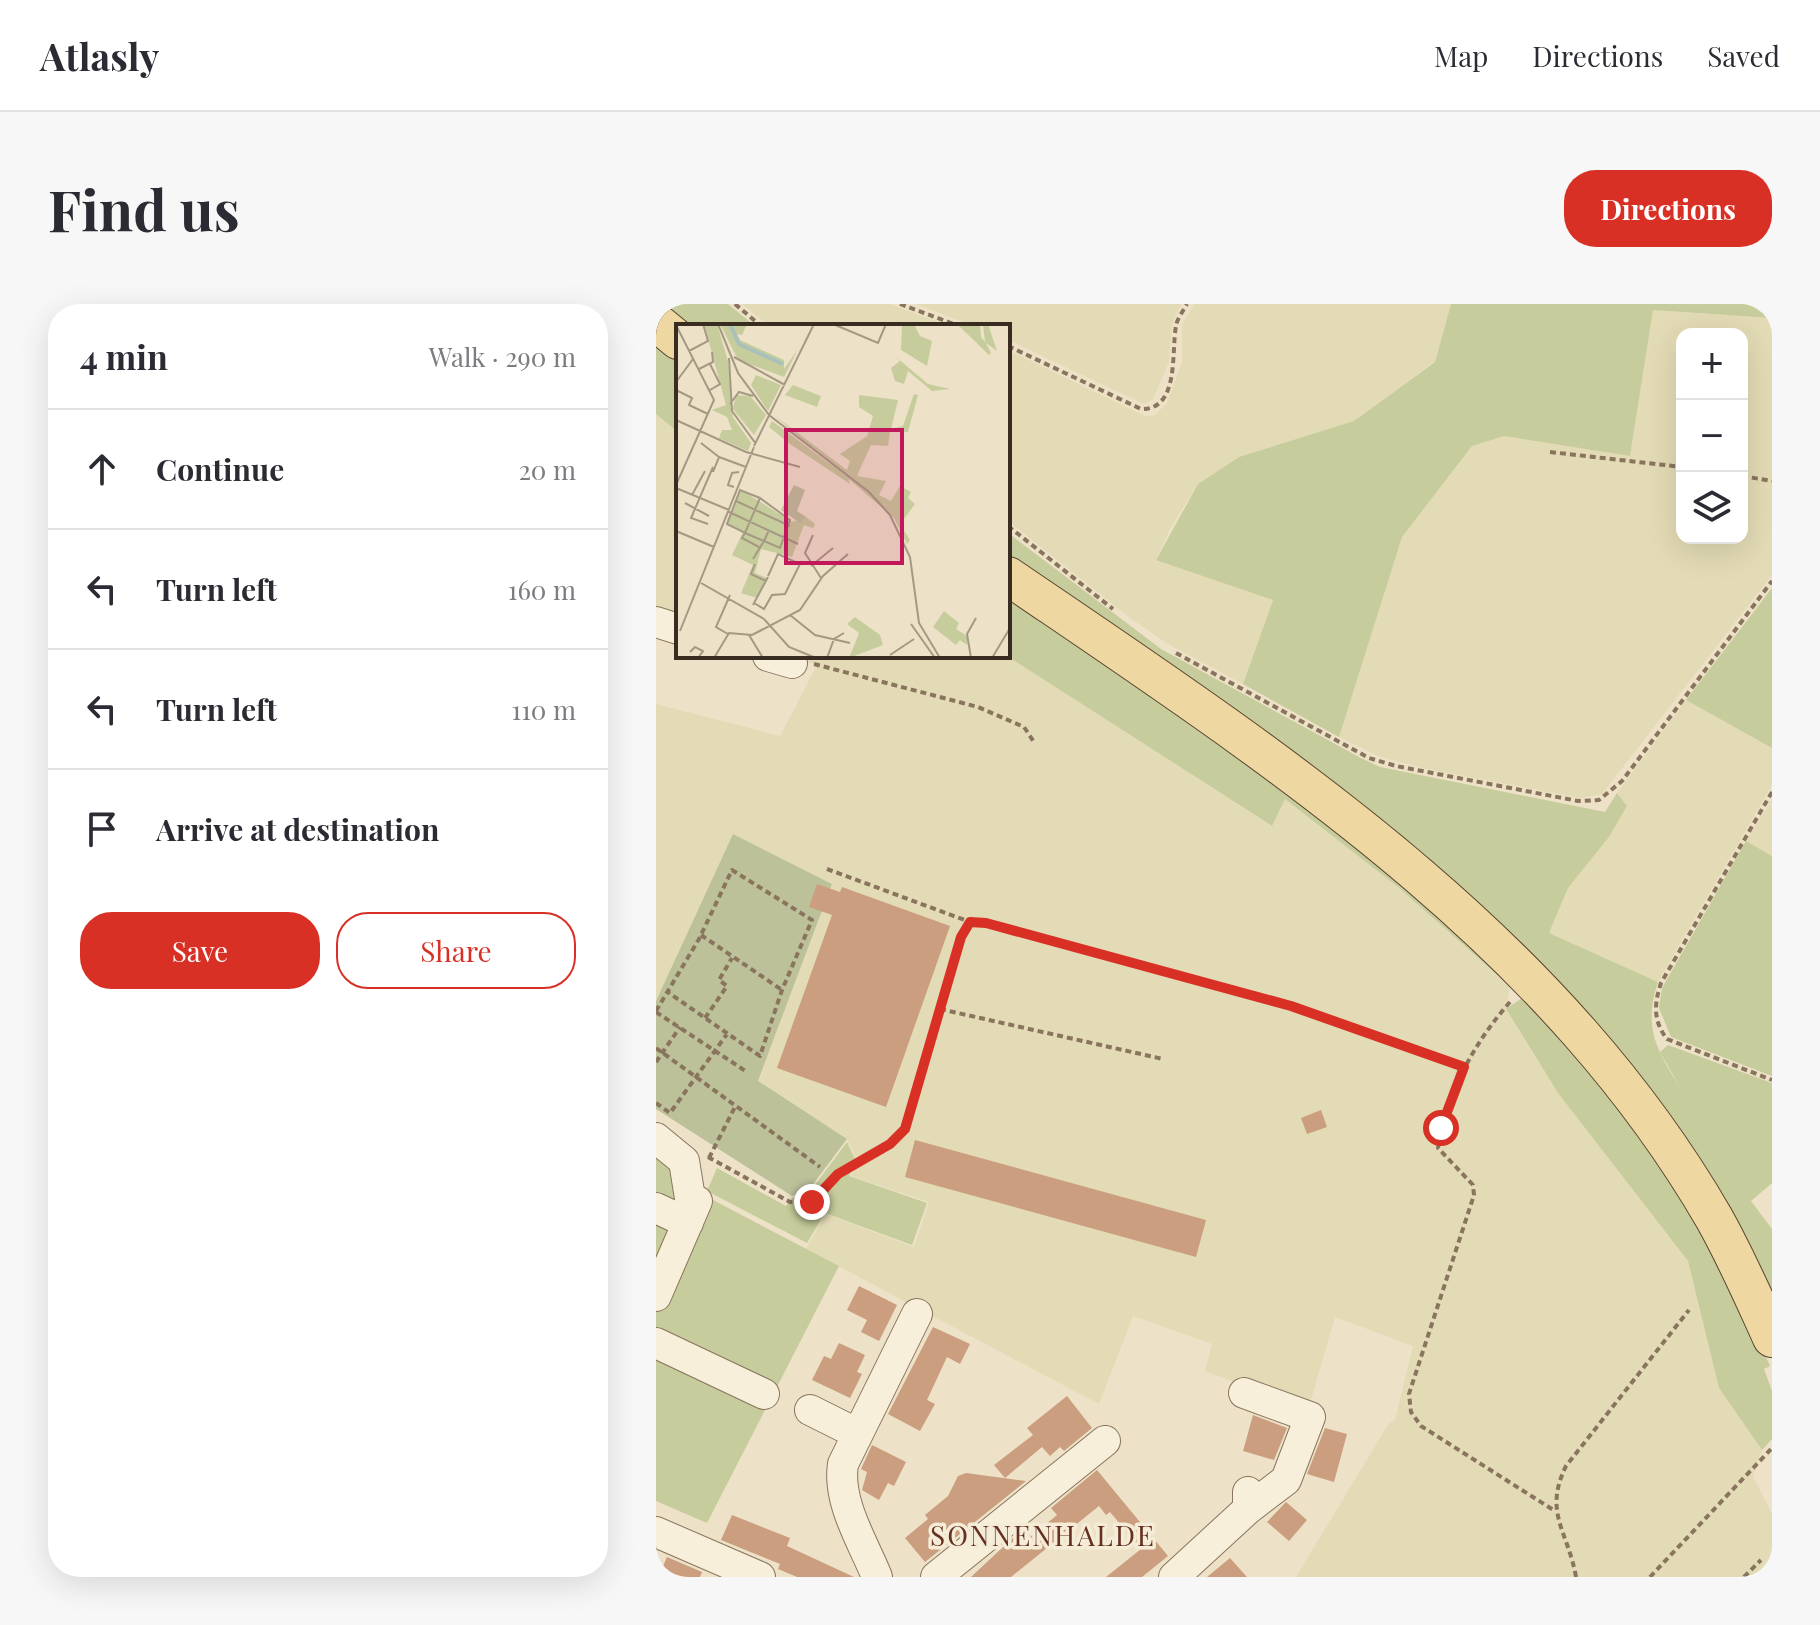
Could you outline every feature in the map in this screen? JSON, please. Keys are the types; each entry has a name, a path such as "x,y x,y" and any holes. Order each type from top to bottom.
{"main road":[{"path":"656,322 676,338"},
{"path":"1010,577 1242,737 1372,834 1446,895 1530,978 1596,1051 1649,1119 1714,1217 1772,1338"}],"street":[{"path":"656,622 676,628"},
{"path":"656,1138 684,1161 690,1198 695,1205"},
{"path":"656,1208 695,1205"},
{"path":"656,1296 695,1205"},
{"path":"877,1577 840,1482 843,1464 856,1433 917,1314"},
{"path":"656,1343 764,1394"},
{"path":"1174,1577 1248,1501 1286,1480 1310,1417 1244,1393"},
{"path":"810,1410 856,1433"},
{"path":"936,1577 1105,1441"},
{"path":"656,1532 760,1577"}],"path":[{"path":"735,304 759,324"},
{"path":"900,304 954,324"},
{"path":"1010,347 1141,409 1152,409 1162,403 1174,365 1176,324 1187,304"},
{"path":"1550,452 1676,466"},
{"path":"1748,477 1772,481"},
{"path":"1010,528 1114,610"},
{"path":"1166,647 1369,758 1548,795 1599,800 1622,781 1772,581"},
{"path":"780,660 827,665 978,707 1024,727 1034,742"},
{"path":"1772,792 1661,983 1655,1009 1661,1031 1667,1039 1772,1080"},
{"path":"827,869 970,922 986,923 1291,1006 1464,1067"},
{"path":"669,993 760,1056 782,990 812,920 732,870 701,935 656,1011 747,1072"},
{"path":"699,1150 790,1202 812,1202 845,1168 890,1144 905,1129 961,937 970,922"},
{"path":"701,935 782,990"},
{"path":"705,1018 727,986 719,980 733,957"},
{"path":"1530,978 1489,1026 1464,1067 1441,1128 1438,1148 1473,1185 1474,1195 1420,1351 1409,1394 1411,1412 1421,1426 1555,1511"},
{"path":"940,1009 1163,1059"},
{"path":"656,1062 680,1027"},
{"path":"656,1103 670,1113 727,1034"},
{"path":"656,1048 820,1167"},
{"path":"709,1158 736,1105"},
{"path":"1576,1577 1555,1511 1555,1490 1566,1466 1689,1310"},
{"path":"1650,1577 1772,1448"},
{"path":"1744,1577 1761,1560"}],"shaded area":[{"path":"742,304 890,304 944,324 767,324"},
{"path":"915,304 1181,304 1172,325 1169,362 1153,399 1144,404 1010,341 1010,324 969,324"},
{"path":"1194,304 1451,304 1435,361 1354,421 1239,457 1198,484 1170,529 1156,559 1273,600 1243,684 1168,644 1130,618 1010,523 1010,351 1145,416 1155,415 1167,403 1182,362 1182,325"},
{"path":"1653,310 1772,318 1772,575 1602,794 1580,798 1426,769 1378,756 1339,737 1402,537 1472,446 1504,436 1630,456"},
{"path":"656,414 676,430 676,621 656,616"},
{"path":"795,658 1010,658 1271,826 1285,799 1398,887 1510,986 1506,1010 1558,1093 1688,1261 1719,1388 1762,1450 1753,1477 1772,1513 1772,1577 1296,1577 1389,1423 1395,1420 1413,1346 1335,1317 1308,1410 1205,1371 1212,1344 1133,1316 1099,1404 806,1249 826,1214 914,1247 929,1202 851,1176 858,1163 847,1139 758,1082 832,884 733,834 656,1001 656,704 780,736 817,665"},
{"path":"1686,700 1772,748 1772,785 1658,982 1549,933 1568,888 1609,837 1627,806 1617,793"},
{"path":"1772,799 1772,856 1746,841"}],"green space":[{"path":"656,304 728,304 753,324 680,324"},
{"path":"1451,304 1772,304 1772,318 1653,310 1630,456 1504,436 1472,446 1402,537 1339,737 1243,684 1273,600 1156,560 1198,484 1239,457 1354,421 1435,362"},
{"path":"656,339 676,354 676,430 656,414"},
{"path":"1010,535 1161,649 1380,767 1605,812 1617,793 1627,806 1609,837 1568,888 1549,933 1658,982 1652,1025 1660,1052 1668,1045 1772,1083 1772,1183 1751,1201 1772,1229 1772,1303 1630,1073 1010,562"},
{"path":"1772,588 1772,748 1686,700"},
{"path":"1010,593 1249,758 1455,923 1510,986 1398,887 1285,799 1272,826 1010,658"},
{"path":"733,834 832,884 758,1081 847,1139 808,1191 792,1196 656,1109 656,1001"},
{"path":"1746,841 1772,856 1772,1076 1671,1037 1659,1008 1662,988"},
{"path":"1522,998 1532,999 1651,1143 1735,1286 1770,1366 1764,1369 1772,1391 1772,1439 1762,1450 1719,1388 1688,1261 1558,1093 1506,1009"},
{"path":"656,1127 694,1190 839,1266 707,1523 656,1501"},
{"path":"847,1142 857,1163 849,1176 927,1203 912,1245 825,1213 807,1243 707,1191 717,1168 786,1206 792,1198 809,1193"}],"building":[{"path":"817,884 840,892 842,887 950,926 886,1107 777,1068 832,915 809,907"},
{"path":"1321,1110 1327,1127 1307,1134 1301,1118"},
{"path":"915,1140 1206,1220 1196,1257 905,1177"},
{"path":"859,1286 897,1305 879,1341 861,1332 867,1320 847,1310"},
{"path":"933,1327 970,1344 960,1364 947,1357 927,1400 935,1404 920,1431 888,1414"},
{"path":"839,1343 865,1355 857,1372 862,1374 850,1398 812,1380 824,1356 831,1359"},
{"path":"1067,1396 1092,1428 1064,1451 1060,1447 1050,1456 1042,1447 1005,1478 994,1465 1033,1435 1027,1428"},
{"path":"1253,1415 1287,1428 1274,1460 1243,1451"},
{"path":"1325,1428 1347,1434 1334,1482 1307,1474"},
{"path":"872,1445 906,1462 894,1486 888,1483 879,1500 862,1490 867,1472 861,1469"},
{"path":"1097,1470 1168,1556 1142,1577 1106,1577 1141,1549 1110,1512 1106,1515 1099,1506 1011,1577 971,1577 1016,1535 1023,1543 1057,1515 1051,1508"},
{"path":"966,1473 1026,1481 925,1562 905,1538 928,1519 925,1515 948,1496 958,1476"},
{"path":"1286,1502 1307,1520 1289,1541 1267,1522"},
{"path":"732,1515 790,1538 787,1546 854,1577 797,1577 778,1569 780,1564 721,1540"},
{"path":"667,1557 702,1572 700,1577 669,1577 660,1573"},
{"path":"1230,1558 1247,1577 1207,1577"}],"district":[{"name":"SONNENHALDE","path":"1043,1534"}],"route":[{"path":"812,1202 852,1163 890,1144 905,1129 961,937 970,922 986,923 1291,1006 1464,1067 1441,1128"}]}
